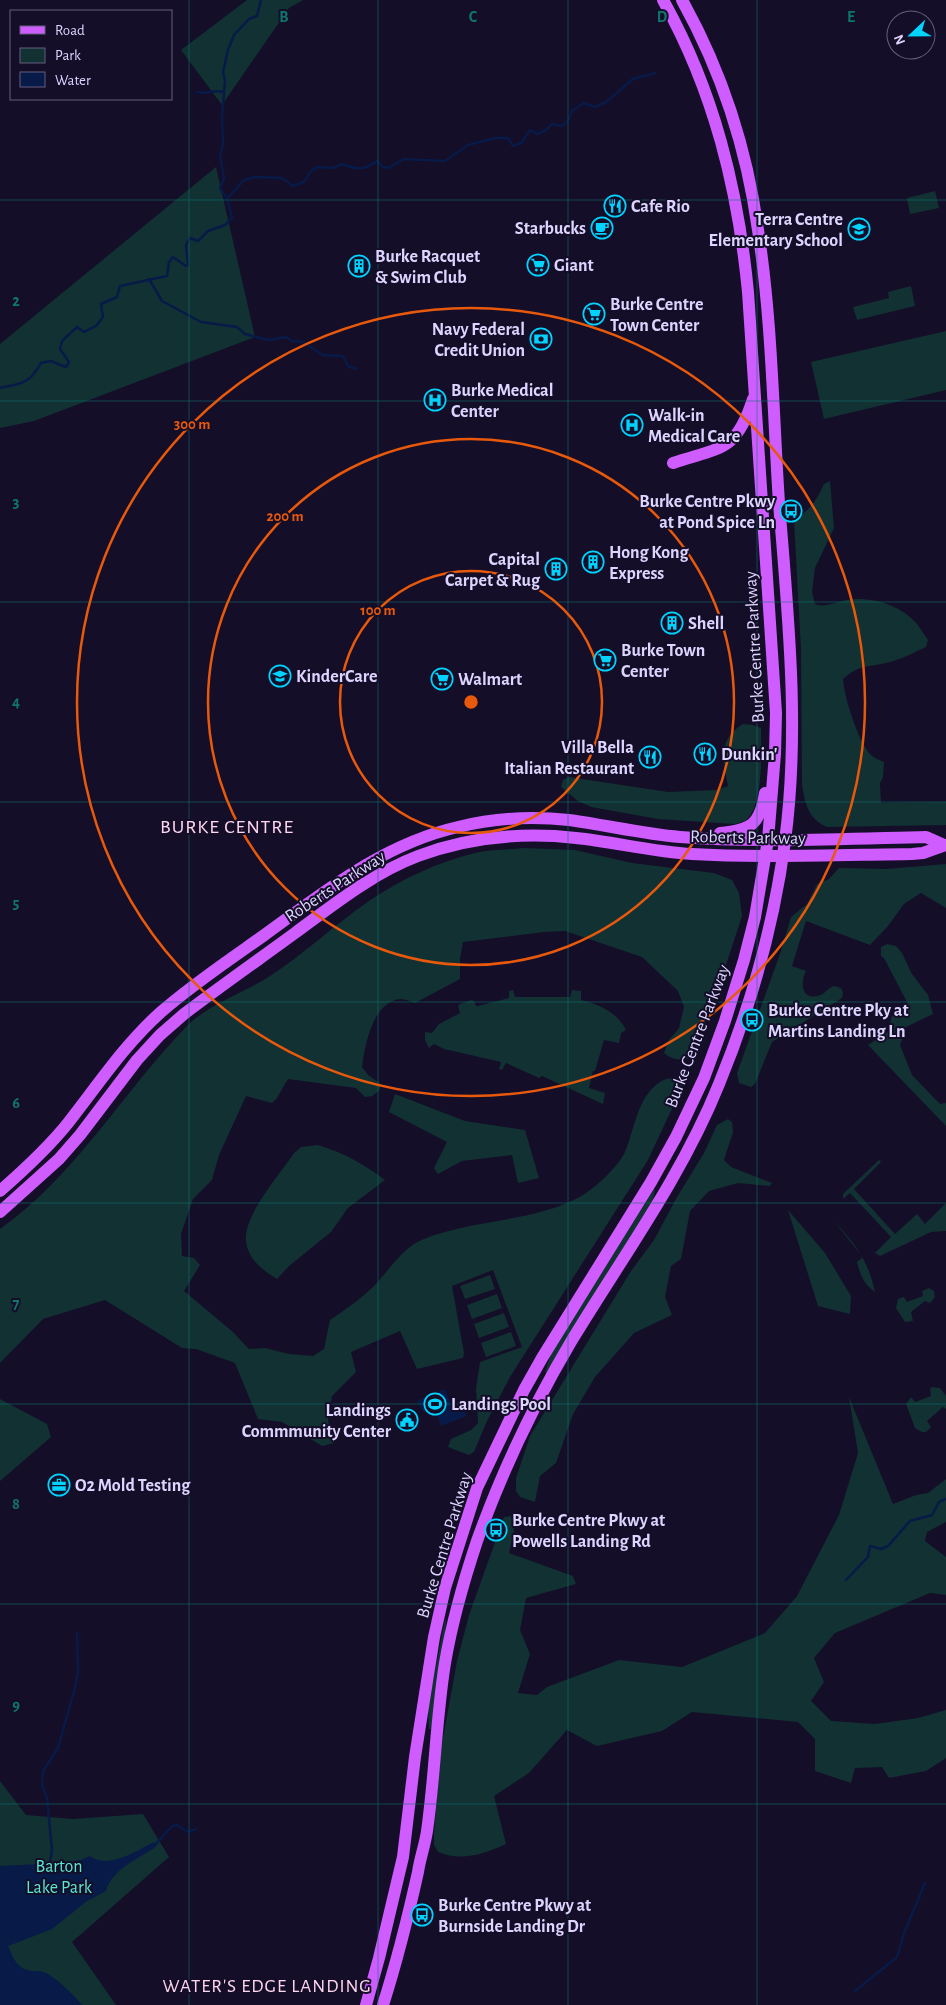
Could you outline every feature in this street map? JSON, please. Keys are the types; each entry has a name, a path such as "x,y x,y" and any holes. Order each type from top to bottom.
{"main road":[{"name":"Burke Centre Parkway","path":"366,2005 403,1857 415,1757 436,1629 445,1588 477,1488 524,1390 651,1182 676,1137 704,1078 725,1022 744,960 755,917 766,856 773,796 776,713 755,392 742,233 732,180 707,95 678,28 663,0"},
{"name":"Burke Centre Parkway","path":"383,2005 403,1938 426,1836 445,1661 467,1572 493,1497 528,1418 572,1341 671,1181 691,1145 720,1083 740,1030 758,973 773,910 786,840 791,782 792,690 764,285 754,205 735,128 720,82 682,0"},
{"path":"673,463 720,448 733,440 745,422 755,392"},
{"path":"759,460 776,459"},
{"path":"678,836 743,830 760,816 766,790 770,741 776,713"},
{"name":"Roberts Parkway","path":"0,1191 48,1147 116,1060 137,1035 160,1013 200,981 352,872 383,854 424,836 456,827 513,819 568,820 678,836 768,840 926,837 945,845"},
{"name":"Roberts Parkway","path":"0,1212 59,1159 80,1135 137,1060 184,1014 363,885 416,857 470,841 500,836 534,835 577,838 689,854 766,856 912,854 945,845"},
{"path":"704,1078 720,1083"}],"green space":[{"path":"247,0 303,0 289,8 222,105 181,50"},
{"path":"216,167 255,337 34,421 0,428 0,344"},
{"path":"935,191 939,208 910,214 907,198"},
{"path":"911,286 915,306 857,320 853,307 889,298 888,292"},
{"path":"946,331 946,390 824,419 811,362"},
{"path":"830,481 834,528 815,568 812,592 815,604 826,605 855,599 884,603 910,617 928,640 926,647 911,654 891,662 863,667 843,679 856,729 870,754 884,762 883,777 880,783 881,803 946,802 946,825 827,827 816,820 808,810 802,785 801,650 794,520 808,509 824,484"},
{"path":"743,724 761,728 761,749 759,790 756,803 752,813 742,822 735,824 658,819 591,807 578,801 561,787 563,780 569,777 668,792 717,790 728,786 724,751 729,737"},
{"path":"524,848 575,850 632,863 714,873 732,880 739,893 742,916 710,1014 700,1031 691,1058 677,1059 664,1053 669,1040 679,1028 684,1007 678,991 642,957 565,931 463,942 460,959 460,979 415,1003 400,999 390,1002 376,1016 368,1037 362,1067 368,1075 381,1084 379,1091 372,1096 365,1097 356,1088 288,1079 272,1103 246,1096 219,1155 212,1180 193,1199 181,1234 182,1256 194,1258 200,1265 184,1291 233,1332 249,1349 265,1348 289,1354 313,1356 324,1349 330,1320 370,1290 409,1247 424,1239 446,1232 540,1212 562,1205 583,1195 604,1178 621,1159 641,1104 652,1088 666,1079 675,1079 684,1083 648,1160 510,1377 487,1421 474,1452 469,1455 448,1447 451,1439 471,1430 478,1423 476,1388 480,1362 522,1347 493,1270 452,1286 464,1353 463,1358 417,1369 400,1331 351,1352 356,1372 332,1396 328,1421 334,1443 322,1446 282,1422 258,1419 235,1363 196,1349 182,1348 105,1300 43,1319 0,1363 0,1229 27,1208 52,1184 98,1132 163,1052 194,1019 214,1006 267,978 356,910 381,893 407,879 447,861 475,853"},
{"path":"946,864 946,908 921,893 904,904 888,926 870,945 806,921 792,966 806,971 803,979 803,988 807,995 820,995 834,986 841,988 842,998 772,1042 755,1084 751,1087 739,1083 737,1073 780,954 791,917 807,904 817,884 829,879 839,868 886,869"},
{"path":"887,944 896,946 902,953 912,974 928,995 933,1014 906,1027 900,1045 912,1075 940,1104 946,1103 946,1126 868,1045 888,1032 892,1016 908,1004 884,958 881,956 881,947"},
{"path":"513,990 515,997 570,997 572,990 581,991 581,1000 607,1010 623,1024 626,1030 621,1033 619,1043 604,1040 595,1071 593,1071 589,1088 605,1093 603,1104 542,1076 539,1078 506,1063 502,1070 499,1069 501,1062 444,1049 434,1044 429,1048 425,1040 425,1032 432,1033 439,1024 460,1013 458,1005 471,1000 478,1006 509,998 509,991"},
{"path":"395,1094 465,1121 525,1130 539,1178 518,1183 512,1155 462,1161 438,1174 434,1168 447,1142 389,1112"},
{"path":"728,1119 732,1122 733,1132 724,1160 731,1167 772,1183 770,1186 738,1183 709,1191 690,1211 681,1259 671,1266 665,1297 672,1315 634,1333 595,1377 573,1414 556,1463 540,1476 535,1502 520,1497 516,1491 516,1478 530,1436 631,1271 654,1240 704,1153 717,1125"},
{"path":"318,1145 353,1160 385,1180 348,1208 331,1232 289,1266 277,1279 261,1268 253,1259 247,1247 247,1231 250,1220 272,1183 294,1153 301,1147"},
{"path":"879,1160 881,1162 854,1189 895,1234 917,1214 925,1224 946,1203 946,1231 931,1232 880,1256 875,1253 891,1237 850,1193 843,1199 843,1194"},
{"path":"654,1189 653,1200 546,1373 551,1354"},
{"path":"788,1210 825,1253 851,1296 850,1314 818,1306"},
{"path":"834,1221 849,1238 861,1255"},
{"path":"861,1255 869,1271 875,1292 863,1279 857,1262 862,1258"},
{"path":"490,1275 495,1289 465,1299 460,1286"},
{"path":"929,1288 934,1291 935,1297 930,1303 925,1301 911,1312 913,1321 905,1322 896,1308 898,1299 904,1297 907,1302 923,1296 922,1291"},
{"path":"497,1294 502,1308 472,1319 467,1305"},
{"path":"504,1313 509,1327 479,1338 474,1324"},
{"path":"511,1332 516,1346 486,1357 481,1343"},
{"path":"932,1387 940,1388 946,1396 946,1409 943,1407 927,1421 931,1427 926,1432 922,1432 915,1428 906,1404 911,1397 915,1402 931,1396 930,1389"},
{"path":"849,1397 893,1504 916,1495 928,1493 946,1479 946,1522 927,1532 925,1541 946,1557 946,1595 930,1593 835,1633 814,1658 824,1682 811,1701 831,1721 875,1724 918,1718 946,1710 946,1758 926,1771 889,1778 882,1767 855,1768 851,1783 815,1771 815,1739 798,1722 692,1712 662,1731 597,1746 567,1730 529,1773 494,1796 506,1844 481,1854 473,1855 456,1856 438,1852 434,1845 434,1832 441,1749 457,1661 469,1615 504,1517 511,1516 514,1531 509,1553 573,1576 576,1584 526,1598 520,1630 530,1654 518,1693 537,1695 547,1687 619,1660 682,1667 765,1633 797,1596 839,1515 858,1453"},
{"path":"0,1399 47,1424 51,1437 0,1481"},
{"path":"445,1619 445,1638 431,1729 429,1729 428,1708"},
{"name":"Barton Lake Park","path":"0,1781 26,1815 73,1819 143,1814 169,1857 72,1942 116,2005 0,2005"}],"water":[{"name":"Landings Pool","path":"445,1389 454,1412 464,1409 467,1416 441,1426 434,1408 423,1412 417,1401"},
{"path":"154,1842 157,1846 120,1871 109,1883 106,1891 87,1901 52,1929 8,1946 20,1966 27,1970 50,1975 65,1987 82,2005 0,2005 0,1866 60,1863 81,1860 90,1856 97,1860 113,1860 122,1858"}],"waterway":[{"path":"227,198 220,188 224,178 220,156 223,143 222,116 225,81 223,72 234,35 249,19 257,16 261,0"},
{"path":"0,388 25,382 33,375 41,363 51,361 66,367 69,362 60,349 62,341 77,327 84,332 96,326 103,317 101,304 117,297 120,286 167,276 169,262 173,257 186,266 188,265 186,245 190,238 198,241 208,231 225,225 232,218 227,199 244,180 255,177 282,178 293,186 304,182 311,171 317,167 333,168 342,164 361,168 377,161 383,167 388,168 404,159 445,161 468,145 495,138 508,138 513,146 521,143 530,130 537,134 546,130 552,124 562,126 568,121 572,111 584,103 595,107 606,102 633,79 655,73"},
{"path":"197,92 223,92"},
{"path":"149,279 162,301 201,322 237,327 245,334 269,340 286,337 292,341 303,342 323,355 343,356 348,366 356,369"},
{"path":"846,1580 868,1557 870,1546 881,1549 888,1546 910,1521 932,1515 939,1502 946,1499"},
{"path":"50,1863 52,1850 47,1798 42,1785 43,1771 58,1748 75,1688 78,1672 77,1633"},
{"path":"155,1845 172,1826 177,1825 188,1832 196,1829"},
{"path":"855,1991 897,1957 904,1933 925,1883"}],"place":[{"name":"Cafe Rio","path":"615,206"},
{"name":"Starbucks","path":"602,228"},
{"name":"Terra Centre Elementary School","path":"859,229"},
{"name":"Giant","path":"538,265"},
{"name":"Burke Racquet & Swim Club","path":"359,266"},
{"name":"Burke Centre Town Center","path":"594,314"},
{"name":"Navy Federal Credit Union","path":"541,339"},
{"name":"Burke Medical Center","path":"435,400"},
{"name":"Walk-in Medical Care","path":"632,425"},
{"name":"Burke Centre Pkwy at Pond Spice Ln","path":"791,511"},
{"name":"Hong Kong Express","path":"593,562"},
{"name":"Capital Carpet & Rug","path":"556,569"},
{"name":"Shell","path":"672,623"},
{"name":"Burke Town Center","path":"605,660"},
{"name":"KinderCare","path":"280,676"},
{"name":"Walmart","path":"442,679"},
{"name":"Dunkin'","path":"705,754"},
{"name":"Villa Bella Italian Restaurant","path":"650,757"},
{"name":"Burke Centre Pky at Martins Landing Ln","path":"752,1020"},
{"name":"Landings Pool","path":"435,1404"},
{"name":"Landings Commmunity Center","path":"407,1420"},
{"name":"O2 Mold Testing","path":"59,1485"},
{"name":"Burke Centre Pkwy at Powells Landing Rd","path":"496,1530"},
{"name":"Burke Centre Pkwy at Burnside Landing Dr","path":"422,1915"}],"district":[{"name":"BURKE CENTRE","path":"227,826"},
{"name":"WATER'S EDGE LANDING","path":"267,1985"}]}
